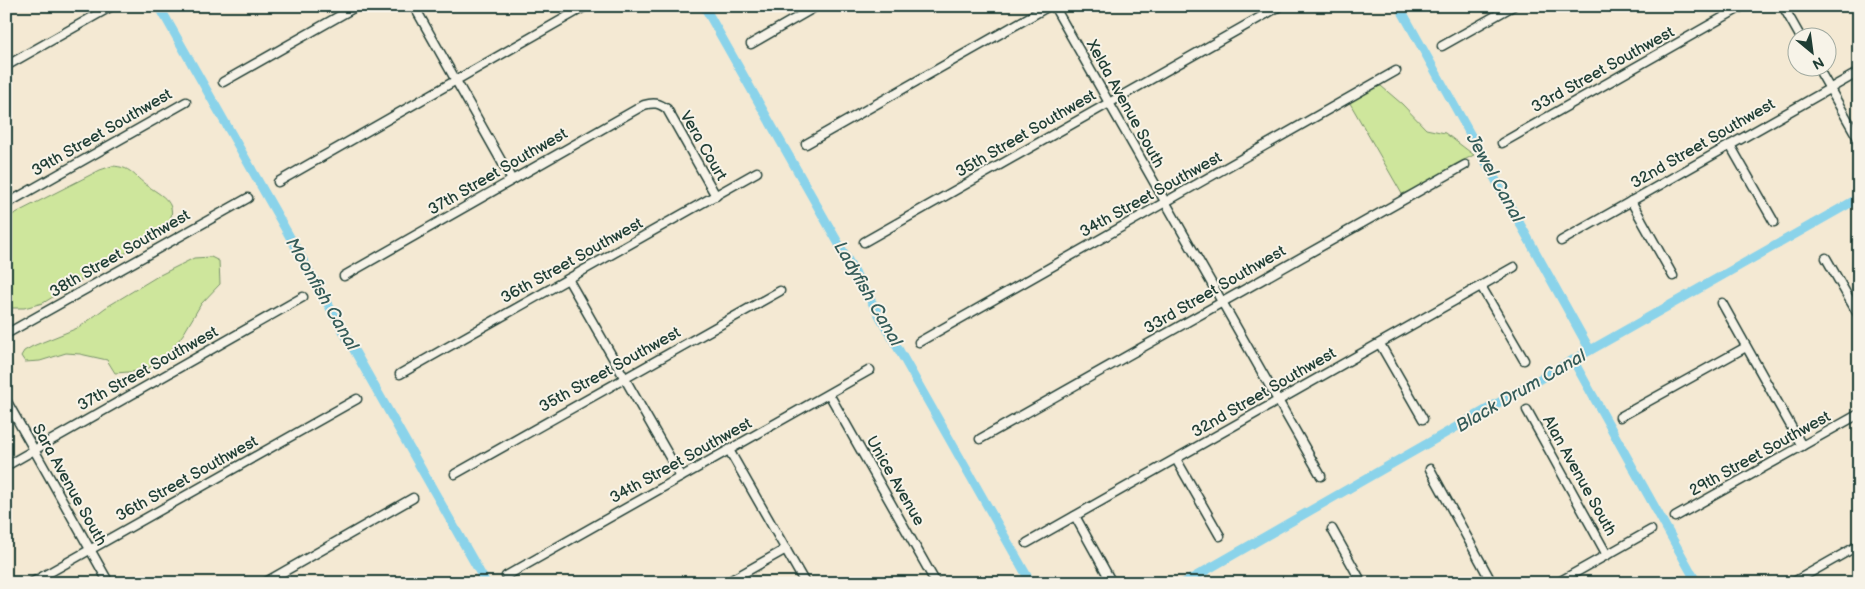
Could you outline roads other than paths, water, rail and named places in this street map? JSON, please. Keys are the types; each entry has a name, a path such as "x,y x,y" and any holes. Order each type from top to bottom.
{"street":[{"path":"6,66 112,6"},
{"path":"222,82 357,6"},
{"path":"414,6 512,180"},
{"path":"278,182 586,6"},
{"path":"751,44 817,6"},
{"path":"806,144 1049,6"},
{"name":"Xelda Avenue South","path":"1054,6 1321,476"},
{"name":"35th Street Southwest","path":"864,242 1280,6"},
{"path":"1442,46 1513,6"},
{"name":"33rd Street Southwest","path":"1502,143 1743,6"},
{"path":"1783,6 1795,28"},
{"name":"34th Street Southwest","path":"919,342 1396,71"},
{"name":"32nd Street Southwest","path":"1561,241 1859,72"},
{"path":"1823,78 1859,140"},
{"name":"39th Street Southwest","path":"6,204 186,102"},
{"name":"37th Street Southwest","path":"344,276 644,104 652,102 660,104 667,109"},
{"name":"Vera Court","path":"667,109 716,196"},
{"path":"1730,145 1774,222"},
{"name":"33rd Street Southwest","path":"980,439 1465,165"},
{"name":"36th Street Southwest","path":"400,374 757,172"},
{"name":"38th Street Southwest","path":"6,334 248,198"},
{"path":"1631,201 1673,276"},
{"path":"1826,258 1859,316"},
{"name":"32nd Street Southwest","path":"1027,543 1514,268"},
{"path":"568,279 681,477"},
{"path":"1481,286 1524,360"},
{"name":"35th Street Southwest","path":"455,474 780,291"},
{"name":"37th Street Southwest","path":"6,466 303,297"},
{"path":"1722,303 1802,446"},
{"path":"1380,344 1424,419"},
{"path":"1620,417 1746,348"},
{"name":"34th Street Southwest","path":"506,576 870,370"},
{"name":"Unice Avenue","path":"829,394 936,583"},
{"name":"36th Street Southwest","path":"31,583 357,399"},
{"name":"Sara Avenue South","path":"6,400 109,583"},
{"name":"Alan Avenue South","path":"1527,410 1607,555"},
{"name":"29th Street Southwest","path":"1675,517 1859,414"},
{"path":"729,450 805,583"},
{"path":"1176,459 1220,536"},
{"path":"1430,469 1492,583"},
{"path":"264,583 413,498"},
{"path":"1075,516 1112,583"},
{"path":"1332,529 1362,583"},
{"path":"1557,583 1651,530"},
{"path":"1792,583 1859,545"},
{"path":"726,583 786,549"}],"waterway":[{"name":"Moonfish Canal","path":"159,6 486,583"},
{"name":"Ladyfish Canal","path":"704,6 1031,583"},
{"name":"Jewel Canal","path":"1399,6 1590,350"},
{"name":"Black Drum Canal","path":"1184,583 1859,198"},
{"name":"Jewel Canal","path":"1573,360 1697,583"}]}
